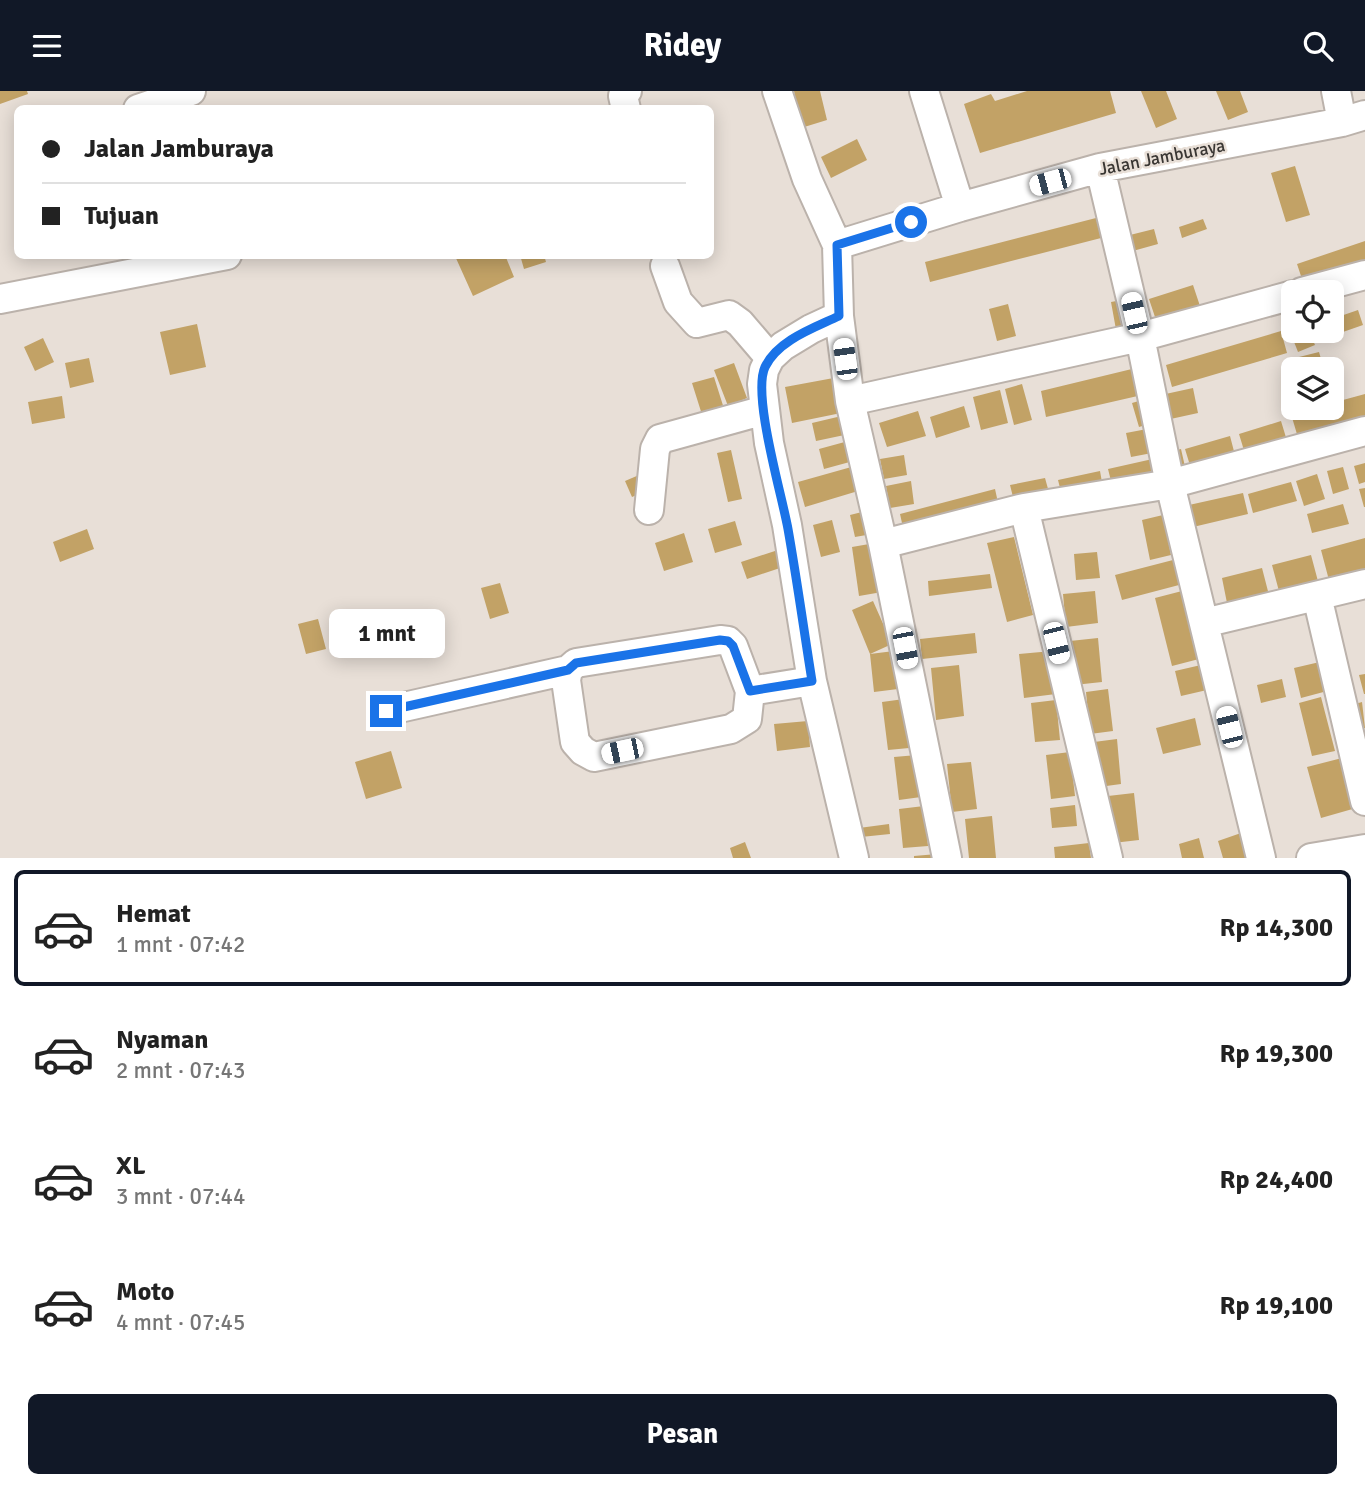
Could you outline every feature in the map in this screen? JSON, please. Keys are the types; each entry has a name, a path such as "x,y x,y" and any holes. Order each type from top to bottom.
{"street":[{"path":"150,105 191,91"},
{"path":"777,91 807,179 837,245 839,316 850,401 883,544 947,858"},
{"path":"924,91 968,204"},
{"path":"937,91 968,204"},
{"path":"1336,91 1353,118"},
{"name":"Jalan Jamburaya","path":"837,245 968,204 1100,168 1353,118"},
{"path":"1100,168 1140,337 1170,484 1261,858"},
{"path":"0,299 106,266 183,259"},
{"path":"665,266 678,302 697,323 729,315 740,323 770,358"},
{"path":"1344,281 1365,275"},
{"path":"850,401 1140,337 1281,298"},
{"path":"839,316 792,340 770,358 764,369 762,384 769,443 788,525 812,681 854,858"},
{"path":"649,510 655,449 660,439 765,409"},
{"path":"883,544 1024,508 1170,484 1365,431"},
{"path":"1024,508 1108,858"},
{"path":"1204,623 1365,584"},
{"path":"1317,596 1365,801"},
{"path":"386,711 568,670 576,663 720,640 728,641 733,646 750,691 747,719 731,729 594,757 583,751 575,742 566,680 568,670"},
{"path":"750,691 812,681"},
{"path":"1311,858 1365,849"}],"building":[{"path":"0,91 27,91 28,94 0,104"},
{"path":"794,91 820,91 827,120 801,128"},
{"path":"1027,91 1110,91 1116,113 980,153 964,104 991,94 995,101"},
{"path":"1141,91 1166,91 1177,119 1156,128"},
{"path":"1216,91 1240,91 1248,112 1228,120"},
{"path":"857,139 867,160 831,178 821,157"},
{"path":"1295,166 1310,215 1286,222 1271,173"},
{"path":"1096,218 1101,238 930,282 925,262"},
{"path":"1203,219 1207,229 1182,238 1179,227"},
{"path":"1154,229 1158,244 1122,254 1118,238"},
{"path":"1365,241 1365,267 1328,280 1302,280 1297,264"},
{"path":"456,259 507,259 514,277 473,296"},
{"path":"521,259 545,259 546,262 524,269"},
{"path":"1193,285 1202,312 1158,326 1149,299"},
{"path":"1122,300 1129,332 1117,335 1111,302"},
{"path":"1008,304 1016,336 997,341 989,309"},
{"path":"1358,310 1363,325 1344,332 1344,315"},
{"path":"197,324 206,367 170,375 160,332"},
{"path":"1281,331 1281,343 1284,343 1287,353 1172,387 1166,365"},
{"path":"43,338 54,362 35,371 24,347"},
{"path":"1294,343 1314,343 1315,345 1298,352"},
{"path":"1319,352 1320,357 1299,357"},
{"path":"89,358 94,382 70,388 65,363"},
{"path":"734,363 747,398 728,406 714,370"},
{"path":"1136,368 1142,395 1046,417 1041,391"},
{"path":"714,377 726,415 704,421 692,383"},
{"path":"839,377 846,412 792,423 785,387"},
{"path":"1022,384 1032,420 1014,425 1005,389"},
{"path":"1193,388 1198,413 1166,420 1161,395"},
{"path":"1000,390 1008,423 981,430 973,397"},
{"path":"1365,394 1365,423 1299,441 1293,420 1344,420 1344,400"},
{"path":"62,396 65,418 32,424 28,402"},
{"path":"1142,400 1149,424 1139,427 1132,403"},
{"path":"964,406 970,427 936,438 930,417"},
{"path":"918,411 926,436 887,447 879,423"},
{"path":"850,414 854,433 816,441 812,423"},
{"path":"1281,421 1288,444 1246,457 1239,434"},
{"path":"1147,429 1152,453 1131,457 1126,433"},
{"path":"1230,436 1236,459 1192,472 1185,449"},
{"path":"852,440 857,460 824,469 819,449"},
{"path":"1181,449 1186,471 1174,474 1169,452"},
{"path":"731,450 742,499 728,502 717,453"},
{"path":"904,455 907,475 884,479 880,459"},
{"path":"1157,458 1161,477 1113,489 1108,469"},
{"path":"1365,463 1365,482 1359,484 1354,466"},
{"path":"862,464 868,488 805,507 798,482"},
{"path":"1343,467 1349,489 1333,494 1327,471"},
{"path":"1100,471 1103,488 1062,496 1058,480"},
{"path":"1317,474 1325,499 1304,506 1296,481"},
{"path":"639,475 646,491 632,497 625,481"},
{"path":"1045,478 1050,496 1015,505 1010,485"},
{"path":"911,481 914,504 890,508 886,486"},
{"path":"1291,482 1297,501 1253,513 1248,494"},
{"path":"1365,488 1365,507 1364,507 1359,489"},
{"path":"995,489 999,507 904,532 900,514"},
{"path":"1243,493 1248,514 1193,527 1189,505"},
{"path":"1343,504 1349,524 1312,533 1307,514"},
{"path":"866,511 872,534 855,537 850,515"},
{"path":"1163,515 1171,555 1150,560 1142,520"},
{"path":"832,520 840,552 821,557 813,525"},
{"path":"735,521 742,545 715,553 708,529"},
{"path":"87,529 94,549 60,562 53,542"},
{"path":"684,533 693,562 664,571 655,543"},
{"path":"1014,537 1033,615 1007,622 987,543"},
{"path":"1365,538 1365,575 1330,584 1321,550"},
{"path":"875,543 882,592 859,596 852,547"},
{"path":"778,550 783,567 747,579 741,562"},
{"path":"1097,552 1100,578 1076,580 1074,554"},
{"path":"1311,555 1319,585 1280,595 1272,565"},
{"path":"1173,560 1179,585 1122,600 1115,575"},
{"path":"1262,568 1270,599 1228,608 1222,578"},
{"path":"990,574 992,588 929,596 928,581"},
{"path":"500,583 509,613 490,619 481,588"},
{"path":"1095,591 1098,623 1066,627 1063,594"},
{"path":"1182,591 1199,659 1172,666 1155,598"},
{"path":"873,601 892,644 870,654 852,610"},
{"path":"318,619 326,649 306,654 298,624"},
{"path":"975,633 977,653 922,659 920,639"},
{"path":"1098,638 1102,682 1074,685 1070,641"},
{"path":"894,651 898,689 874,692 870,654"},
{"path":"1052,651 1056,694 1024,698 1019,654"},
{"path":"1324,661 1331,690 1301,698 1294,668"},
{"path":"959,665 964,716 936,720 931,668"},
{"path":"1201,665 1207,690 1181,696 1175,671"},
{"path":"1365,674 1365,694 1364,694 1359,675"},
{"path":"1282,679 1286,697 1261,703 1257,685"},
{"path":"1108,689 1113,731 1090,734 1086,692"},
{"path":"1321,697 1335,751 1312,756 1299,703"},
{"path":"904,699 909,748 888,750 882,702"},
{"path":"1056,700 1060,740 1035,742 1031,703"},
{"path":"1362,702 1365,728 1353,732 1345,707"},
{"path":"1195,718 1201,745 1163,754 1156,728"},
{"path":"808,721 810,747 777,751 774,724"},
{"path":"1117,739 1121,784 1099,787 1094,742"},
{"path":"391,751 402,788 366,799 355,762"},
{"path":"1070,752 1075,796 1051,799 1046,755"},
{"path":"917,755 921,797 899,800 894,757"},
{"path":"1342,758 1356,808 1321,818 1307,767"},
{"path":"971,762 977,809 952,812 947,764"},
{"path":"1134,793 1139,840 1113,843 1108,796"},
{"path":"1075,805 1077,826 1052,828 1050,808"},
{"path":"924,806 928,846 903,848 899,809"},
{"path":"992,816 996,858 969,858 965,819"},
{"path":"889,824 890,834 861,837 859,828"},
{"path":"1241,833 1249,858 1223,858 1218,841"},
{"path":"1199,838 1204,858 1182,858 1179,844"},
{"path":"745,842 751,858 733,858 730,848"},
{"path":"1089,843 1091,858 1055,858 1054,847"},
{"path":"937,854 937,858 914,858 914,856"}],"route":[{"path":"386,711 568,670 576,663 720,640 728,641 733,646 750,691 812,681 788,525 769,443 762,384 764,369 782,346 839,316 837,245 911,222"}]}
